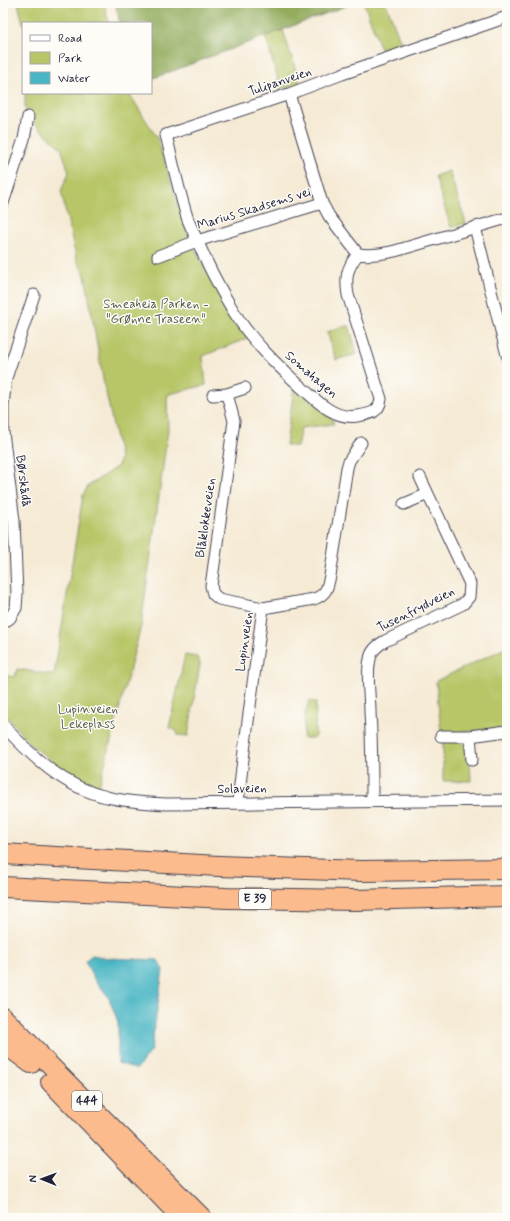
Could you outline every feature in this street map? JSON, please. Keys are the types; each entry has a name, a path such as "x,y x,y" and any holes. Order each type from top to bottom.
{"highway":[{"path":"3,854 219,866 361,871 507,869"},
{"name":"E 39","path":"3,887 226,898 355,900 507,896"},
{"name":"444","path":"3,1018 34,1058 181,1218"},
{"name":"444","path":"3,1042 34,1058 203,1218"}],"street":[{"name":"Tulipanveien","path":"197,241 188,220 166,135 289,94 342,74 507,17"},
{"path":"289,94 322,203"},
{"path":"4,196 24,139 28,117"},
{"name":"Marius Skadsems vei","path":"158,256 197,241 322,203 329,216 358,254"},
{"path":"358,254 384,254 507,218"},
{"path":"475,227 507,355"},
{"name":"Somahagen","path":"197,241 234,313 270,358 315,400 329,410 341,416 353,417 367,414 376,410 380,406 381,399 348,295 346,284 350,264 358,254"},
{"name":"Børskådå","path":"3,623 10,618 16,608 14,521 3,432 3,405 6,378 34,295"},
{"path":"213,395 227,394 245,388"},
{"name":"Blåklokkeveien","path":"227,394 234,421 211,586 213,594 219,600 263,608"},
{"name":"Lupinveien","path":"238,802 263,608 314,599 322,596 327,590 347,468 349,461 361,443"},
{"name":"Tusenfrydveien","path":"372,802 369,677 369,660 371,654 378,645 463,604 469,597 470,584 420,478"},
{"path":"404,504 428,494"},
{"name":"Solaveien","path":"3,725 34,757 51,770 82,789 105,797 144,803 507,800"},
{"path":"441,736 470,736 507,731"},
{"path":"470,736 472,760"}],"green space":[{"path":"18,3 104,3 109,22 23,22"},
{"path":"115,3 354,3 152,79 152,22 120,22"},
{"path":"364,3 386,3 403,48 383,55"},
{"path":"283,30 300,83 281,89 265,36"},
{"name":"Smeaheia Parken - \"Grønne Traseen\"","path":"25,94 130,94 157,138 190,242 248,338 203,356 206,385 169,394 167,398 168,430 141,626 99,786 67,772 30,744 3,712 3,675 15,677 17,669 54,675 83,495 88,486 118,466 120,457 103,379 85,275 77,261 61,191 69,172 61,148 36,125 25,109"},
{"path":"449,171 466,223 451,228 435,176"},
{"path":"349,325 357,354 336,360 327,332"},
{"path":"294,387 330,414 334,424 301,428 297,447 286,445"},
{"path":"507,647 507,728 441,733 436,681"},
{"path":"185,655 197,657 200,664 188,736 178,735 176,730 169,728"},
{"path":"309,701 316,702 315,738 303,738 305,713"},
{"path":"443,739 456,739 465,746 469,757 471,781 443,781"}],"water":[{"path":"92,955 108,958 158,960 163,970 151,1050 137,1069 118,1063 118,1022 108,996 94,979 85,961"}],"park label":[{"name":"Lupinveien Lekeplass","path":"88,716"}]}
